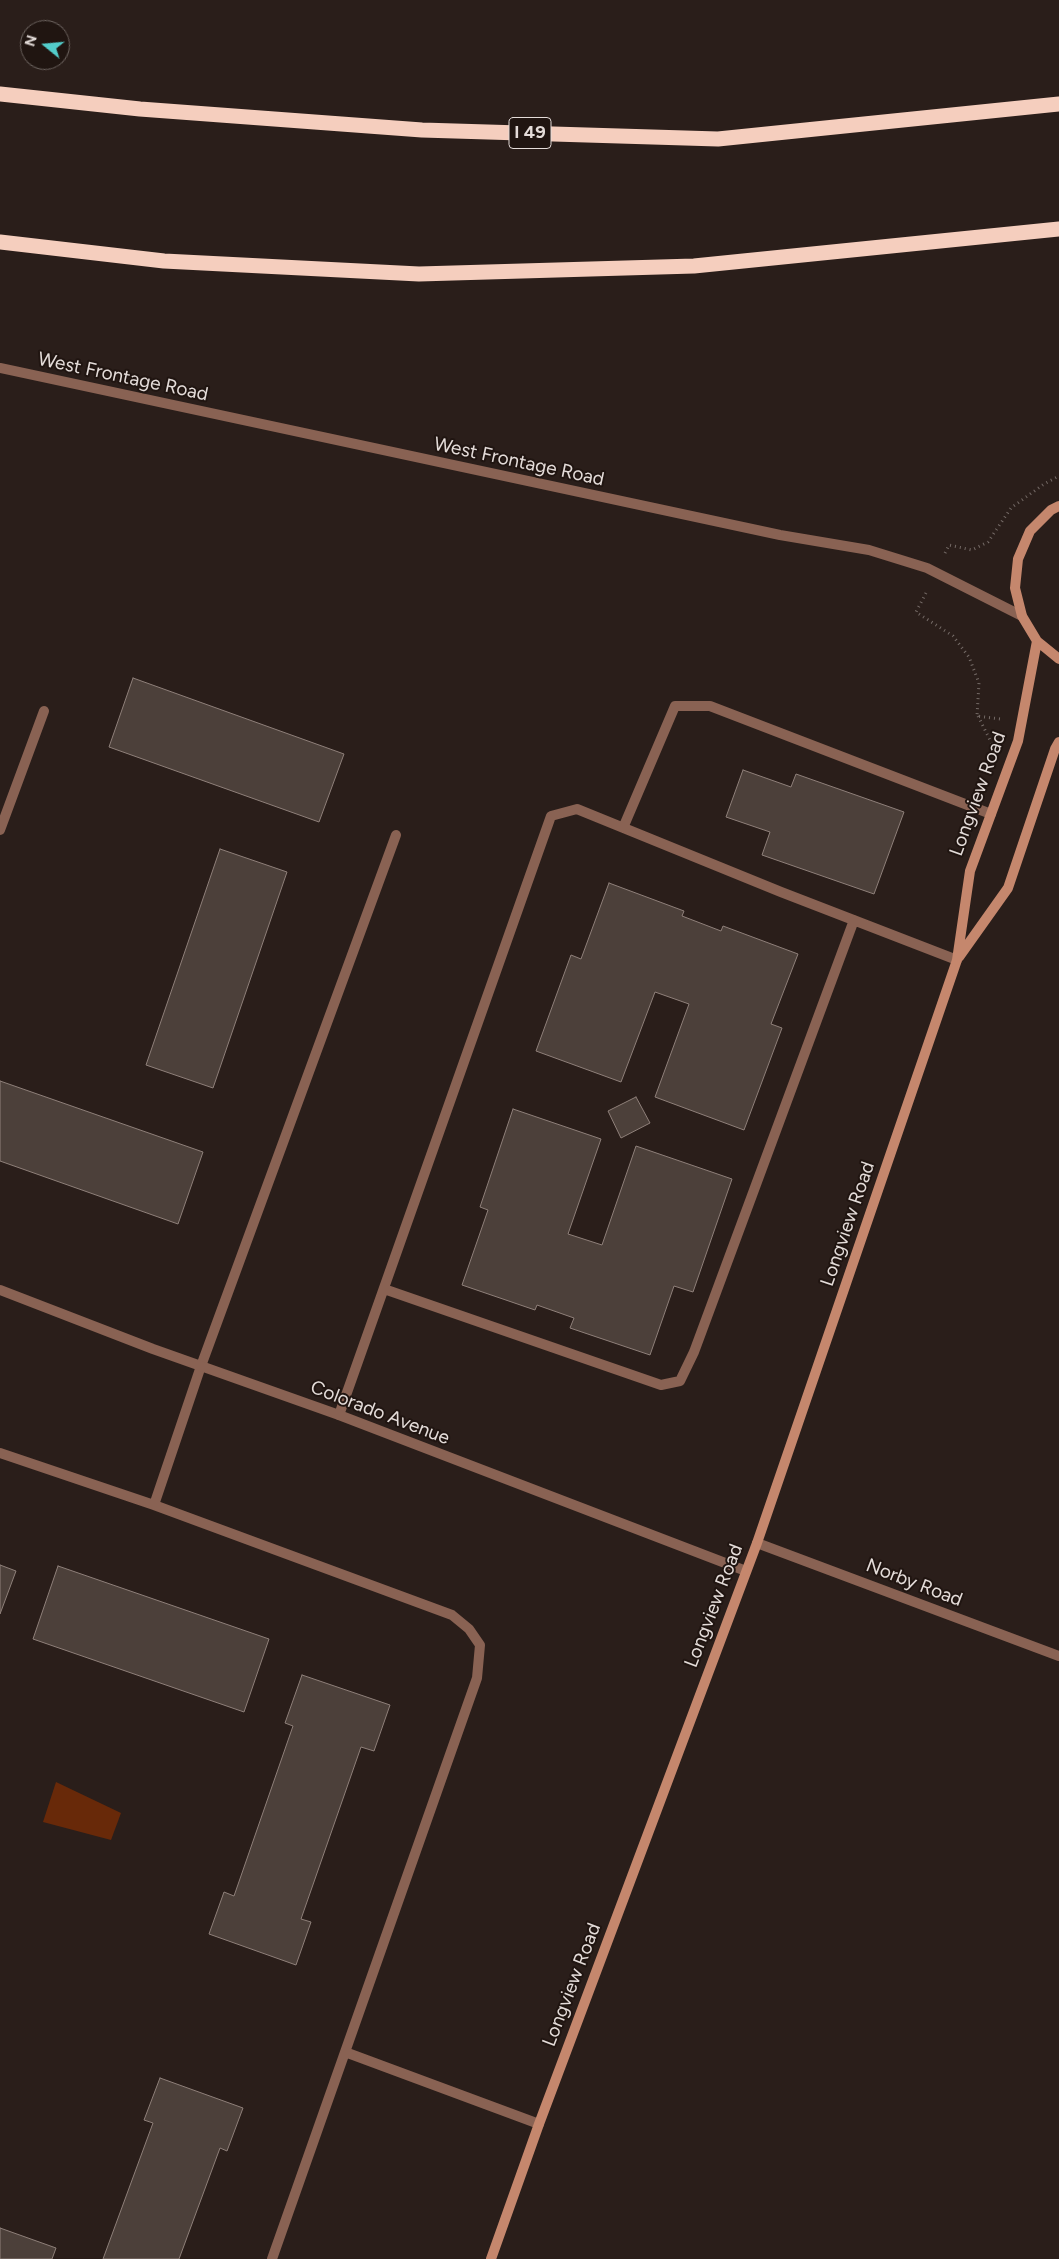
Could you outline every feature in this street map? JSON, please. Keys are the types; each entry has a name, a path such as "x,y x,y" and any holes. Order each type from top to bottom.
{"highway":[{"name":"I 49","path":"0,94 140,109 422,130 718,139 1059,104"},
{"path":"0,242 164,261 419,274 694,266 1059,229"}],"main road":[{"path":"1059,506 1051,510 1030,531 1018,559 1015,588 1022,616 1037,641 1059,659"},
{"name":"Longview Road","path":"491,2259 539,2124 757,1543 957,960 970,871 1018,742 1037,641"},
{"name":"Longview Road","path":"957,960 1008,888 1059,742"}],"street":[{"name":"West Frontage Road","path":"0,368 770,533 869,550 927,568 1022,616"},
{"path":"624,828 675,706 710,706 991,814"},
{"path":"0,830 44,711"},
{"path":"339,1415 551,816 577,809 957,960"},
{"path":"154,1505 201,1366 396,835"},
{"path":"384,1289 661,1386 680,1381 697,1342 854,920"},
{"name":"Colorado Avenue","path":"0,1290 201,1366 339,1415 746,1571"},
{"path":"0,1453 154,1505 452,1615 469,1629 480,1645 478,1678 272,2259"},
{"name":"Norby Road","path":"757,1543 1059,1656"},
{"path":"345,2052 539,2124"}],"shaded area":[{"path":"56,1782 121,1813 111,1840 43,1822"}],"building":[{"path":"133,678 344,754 319,822 109,747"},
{"path":"743,770 791,787 796,774 904,812 874,894 762,855 770,832 726,817"},
{"path":"220,849 287,872 213,1088 146,1065"},
{"path":"609,883 684,911 682,916 721,931 723,926 798,954 771,1024 782,1028 744,1130 655,1097 689,1004 655,992 621,1082 536,1051 571,955 581,959"},
{"path":"0,1081 203,1152 178,1224 0,1161"},
{"path":"636,1097 650,1123 621,1138 608,1111"},
{"path":"513,1109 601,1139 568,1234 602,1245 636,1146 732,1179 693,1292 674,1286 650,1355 570,1328 574,1318 537,1305 535,1310 462,1285 488,1210 480,1207"},
{"path":"0,1565 16,1571 0,1614"},
{"path":"58,1566 269,1639 244,1712 33,1639"},
{"path":"302,1675 390,1705 374,1751 361,1747 301,1919 311,1922 296,1965 209,1934 224,1892 234,1896 293,1726 285,1723"},
{"path":"160,2078 243,2108 227,2151 220,2148 179,2259 103,2259 153,2123 144,2120"},
{"path":"0,2228 56,2248 52,2259 0,2259"}]}
